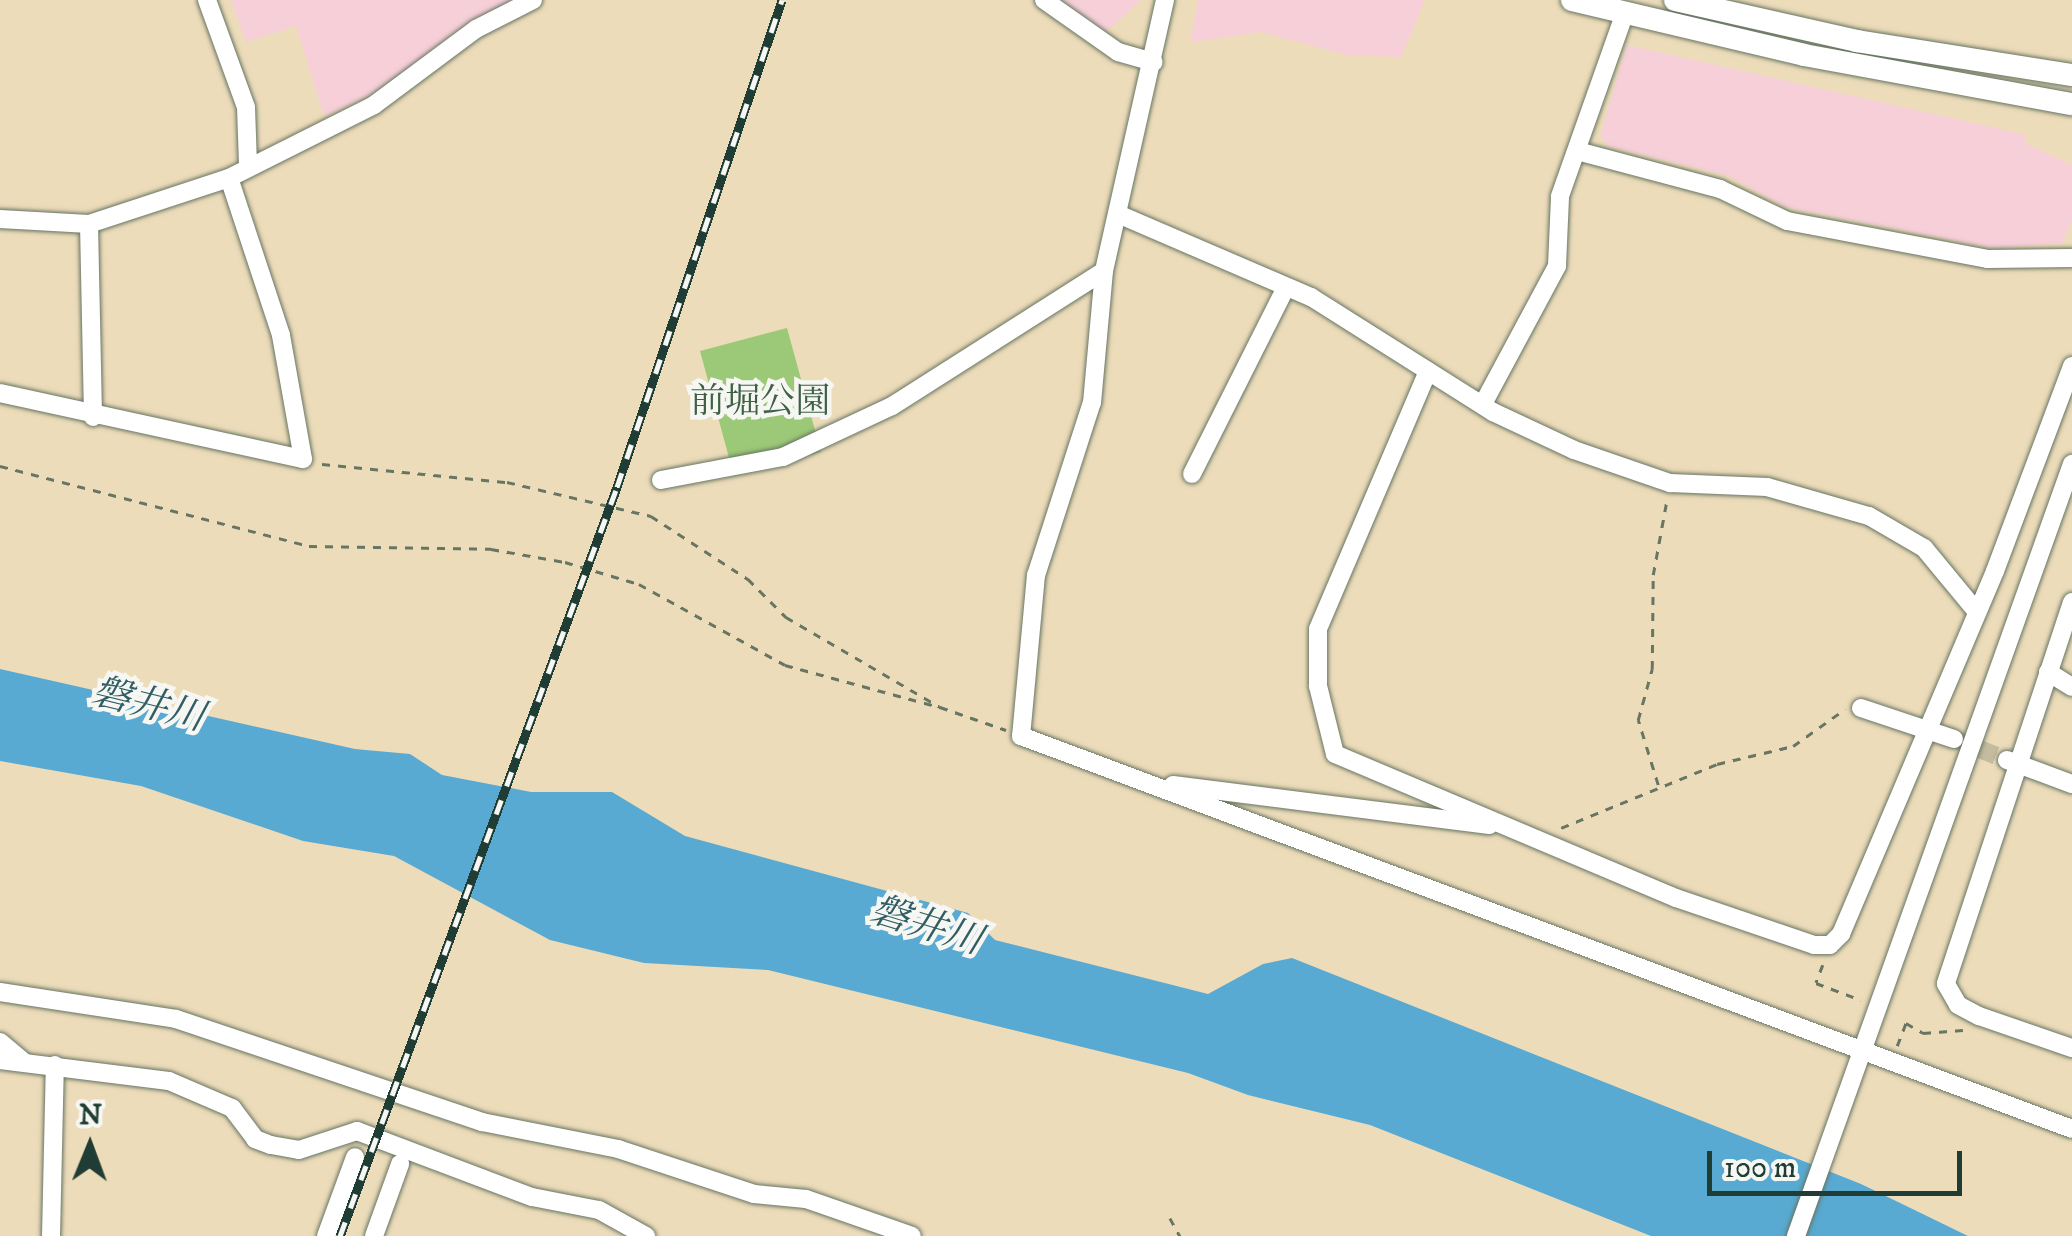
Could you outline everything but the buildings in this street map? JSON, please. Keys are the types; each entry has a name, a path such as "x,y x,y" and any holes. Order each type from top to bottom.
{"main road":[{"path":"1572,0 1624,15 2072,104"},
{"path":"1675,0 1857,41 2072,76"}],"street":[{"path":"206,0 246,107 248,165"},
{"path":"0,219 89,224 229,178 374,104 476,29 532,0"},
{"path":"1044,0 1118,52 1154,62"},
{"path":"1165,0 1104,271 1092,402 1036,575 1021,736 1152,783 1861,1058 1891,1061 2072,1129"},
{"path":"1484,404 1557,266 1560,196 1581,152 1624,15"},
{"path":"1581,152 1720,189 1787,221 1988,259 2072,258"},
{"path":"0,393 303,459 281,335 229,178"},
{"path":"1118,214 1286,287 1484,404 1574,450 1670,483 1766,486 1869,516 1924,548 1976,612"},
{"path":"89,224 93,416"},
{"path":"661,480 783,457 892,406 1104,271"},
{"path":"1192,474 1286,287"},
{"path":"1428,371 1325,602 1318,686 1326,738 1345,762 1789,941 1830,945 1855,904 2072,366"},
{"path":"1796,1236 2072,464"},
{"path":"2072,602 2014,763 1952,959 1948,994 1979,1016 2072,1048"},
{"path":"2048,672 2072,687"},
{"path":"1861,708 1954,739"},
{"path":"2014,763 2072,784"},
{"path":"1152,783 1258,791 1521,830"},
{"path":"0,992 176,1018 482,1122 618,1149 754,1194 806,1199 912,1236"},
{"path":"0,1042 24,1062"},
{"path":"0,1060 55,1065 200,1092 232,1108 255,1139 271,1145 299,1150 357,1131 532,1196 599,1210 646,1236"},
{"path":"52,1236 55,1065"},
{"path":"326,1236 355,1156"},
{"path":"374,1236 400,1164"},
{"path":"858,1216 860,1236"}],"path":[{"path":"303,459 508,482 652,516 748,579 786,616 940,707"},
{"path":"0,466 309,546 491,549 564,562 638,584 784,665 940,707 1021,736"},
{"path":"1658,785 1638,720 1652,669 1654,575 1670,483"},
{"path":"1521,830 1590,818 1658,785 1793,746 1819,723 1852,705 1861,708"},
{"path":"1830,945 1816,983 1864,1001"},
{"path":"1891,1061 1906,1023 1922,1034 1958,1035 1964,1028 1944,1002 1948,994"},
{"path":"1170,1218 1180,1236"}],"shaded area":[{"path":"231,0 519,0 381,91 324,116 296,26 246,42"},
{"path":"1058,0 1141,0 1106,32"},
{"path":"1198,0 1425,0 1401,57 1346,55 1262,32 1190,42"},
{"path":"1627,45 2027,135 2025,143 2072,165 2072,221 2062,243 1993,248 1786,207 1729,176 1608,146 1600,136"}],"green space":[{"name":"前堀公園","path":"787,328 821,452 734,476 700,351"}],"water":[{"name":"磐井川","path":"0,669 355,749 410,754 442,775 531,792 612,792 685,836 968,913 995,940 1208,994 1263,964 1292,958 1861,1184 1968,1236 1651,1236 1370,1125 1248,1095 1188,1073 768,970 644,963 550,940 394,856 303,841 141,786 0,761"}],"tunnel":[{"path":"1954,739 2007,760"}],"railway":[{"path":"340,1236 617,487 782,0"}]}
